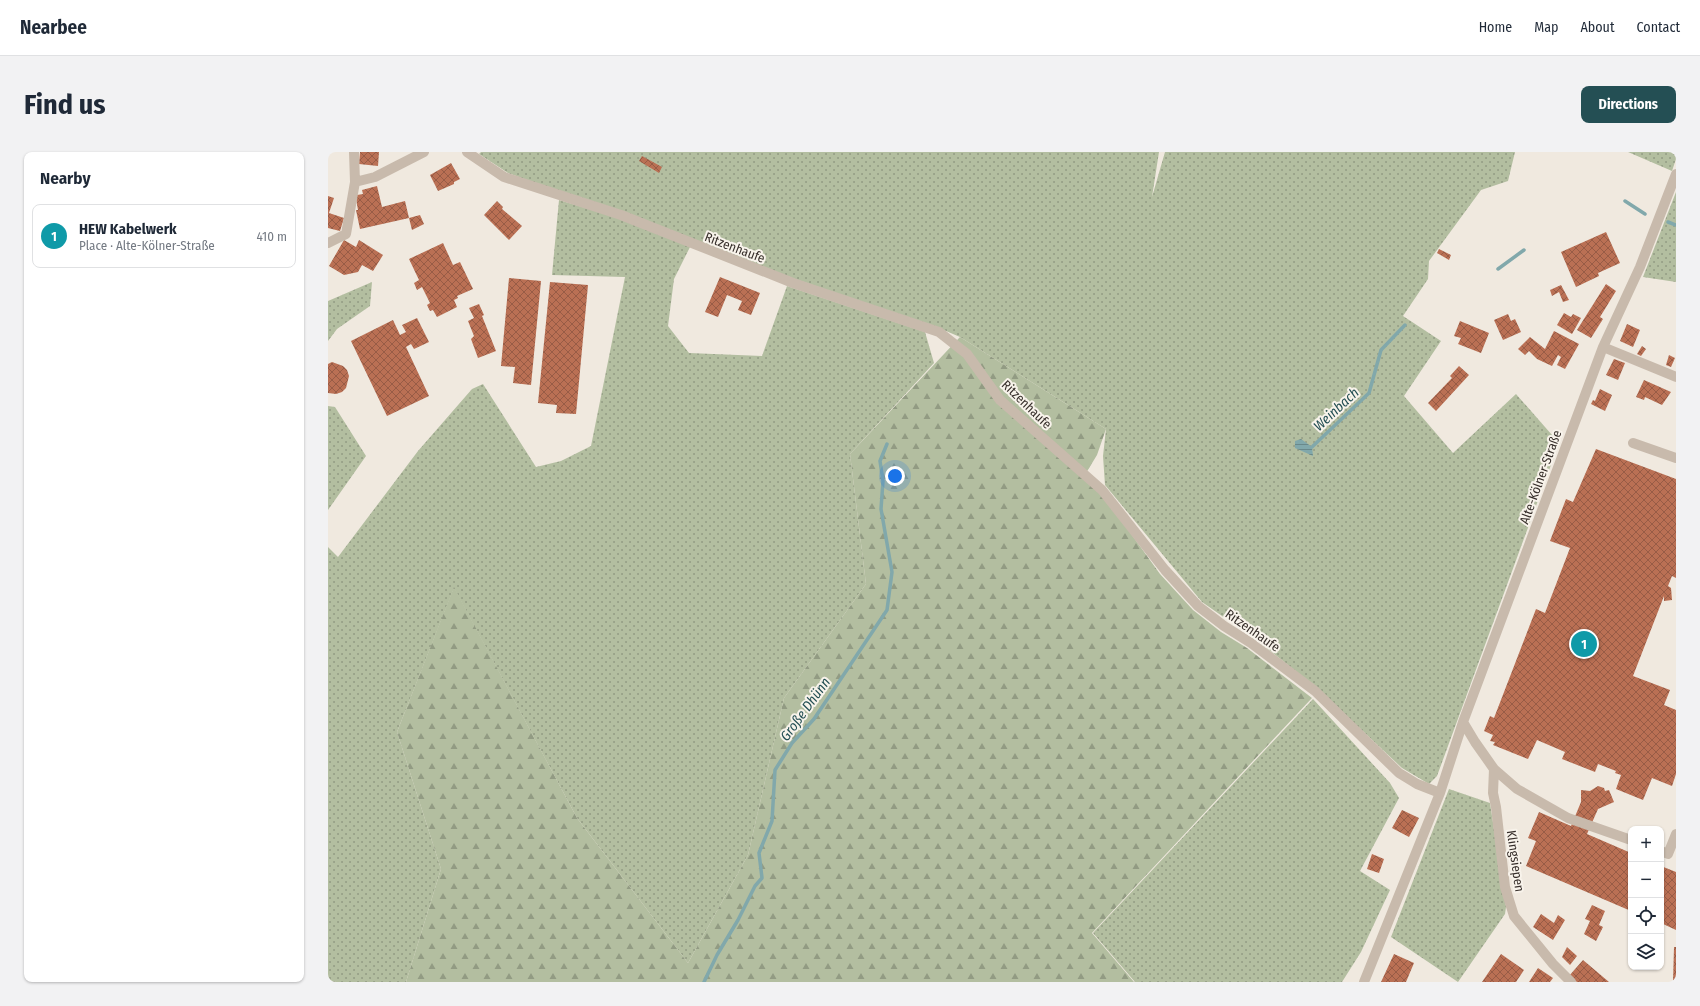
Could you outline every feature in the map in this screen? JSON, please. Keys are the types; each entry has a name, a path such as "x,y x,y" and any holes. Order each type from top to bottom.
{"street":[{"path":"328,243 346,234 355,182 354,152"},
{"path":"355,182 375,177 424,152"},
{"name":"Ritzenhaufe","path":"467,152 504,177 621,215 793,283 939,332 967,354 1000,400 1102,490 1165,570 1198,606 1224,626 1251,643 1315,691 1399,773 1417,784 1440,793"},
{"name":"Alte-Kölner-Straße","path":"1440,793 1463,722 1603,347 1640,266 1676,174"},
{"path":"1603,347 1676,377"},
{"path":"1633,443 1676,458"},
{"path":"1463,722 1494,769 1517,789 1568,818 1628,839"},
{"name":"Klingsiepen","path":"1494,769 1493,793 1496,807 1505,887 1514,916 1553,964 1571,982"},
{"path":"1364,982 1440,793"},
{"path":"1664,852 1668,854 1676,834"}],"green space":[{"path":"481,152 1159,152 1152,197 1165,152 1515,152 1508,181 1481,190 1429,261 1428,279 1403,316 1441,341 1404,396 1453,453 1516,394 1559,443 1437,776 1429,784 1402,768 1317,688 1255,639 1202,602 1105,485 1103,456 1106,429 960,337 939,328 795,279 508,173 479,154"},
{"path":"1628,152 1676,152 1676,159 1672,171"},
{"path":"1676,192 1676,282 1643,277"},
{"path":"559,200 619,218 690,247 674,279 668,326 689,353 762,356 787,286 925,332 934,363 850,454 866,584 784,698 748,855 688,963 577,818 454,588 397,732 441,869 406,982 328,982 328,547 338,557 418,451 472,389 483,384 536,467 561,461 591,446 625,277 552,275"},
{"path":"372,282 370,306 337,329 328,341 328,301"},
{"path":"960,337 1106,429 1097,455 1083,478 1101,492 1160,574 1193,610 1221,632 1247,648 1312,698 1092,933 1134,982 406,982 441,869 397,732 454,587 577,818 688,963 748,855 784,698 866,584 850,454"},
{"path":"328,406 335,407 366,456 328,510"},
{"path":"1313,699 1390,783 1399,798 1360,871 1390,890 1361,952 1342,982 1135,982 1093,933"},
{"path":"1449,789 1490,803 1506,907 1505,914 1458,982 1391,937"}],"water":[{"path":"1301,439 1312,447 1313,456 1295,448 1295,441"}],"building":[{"path":"360,152 379,152 378,166 359,164"},
{"path":"642,156 662,167 659,173 639,161"},
{"path":"451,163 460,179 454,182 454,184 438,191 430,175"},
{"path":"377,186 382,207 405,201 409,218 360,229 356,210 358,210 356,199 357,195 363,194 362,190"},
{"path":"328,196 334,198 329,213 344,218 340,231 328,228"},
{"path":"497,201 503,207 502,209 522,226 509,240 484,215"},
{"path":"420,215 424,224 412,230 409,218"},
{"path":"1606,232 1620,263 1598,273 1599,276 1576,287 1561,252"},
{"path":"344,240 356,247 359,240 383,255 373,271 362,265 358,272 344,275 329,266"},
{"path":"443,243 453,265 460,262 473,289 457,296 458,298 454,300 457,307 437,317 433,310 430,311 427,305 430,303 422,287 417,290 414,283 419,280 409,259"},
{"path":"1439,249 1451,255 1449,260 1437,253"},
{"path":"720,277 760,293 751,315 738,310 742,301 727,295 718,317 705,312"},
{"path":"509,278 541,281 531,385 513,383 515,367 501,366"},
{"path":"550,282 588,285 576,414 556,413 557,405 538,403"},
{"path":"1606,284 1616,291 1600,317 1603,319 1591,338 1577,330"},
{"path":"1561,285 1569,300 1563,302 1559,292 1552,296 1550,290"},
{"path":"479,304 484,315 482,316 496,351 478,358 471,339 474,336 468,321 474,318 469,308"},
{"path":"1564,313 1571,317 1573,314 1581,318 1572,334 1557,325"},
{"path":"1508,314 1511,321 1515,319 1521,332 1503,340 1494,320"},
{"path":"417,318 429,342 414,349 411,344 406,347 429,396 387,416 351,341 393,320 400,335 406,332 402,325"},
{"path":"1460,321 1489,333 1481,353 1458,344 1461,338 1454,336"},
{"path":"1627,324 1640,330 1633,347 1620,341"},
{"path":"1554,331 1579,344 1565,369 1557,365 1561,357 1558,355 1552,366 1537,359 1529,351 1525,355 1518,349 1530,337 1545,349"},
{"path":"1642,346 1646,349 1641,356 1637,354"},
{"path":"1669,355 1675,358 1671,367 1666,365"},
{"path":"1614,359 1625,363 1618,380 1606,375"},
{"path":"332,362 343,366 347,370 349,376 346,388 342,392 336,394 328,393 328,364"},
{"path":"1459,366 1469,375 1436,411 1428,403 1452,378 1450,376"},
{"path":"1644,380 1671,392 1662,405 1645,397 1644,400 1636,397"},
{"path":"1600,389 1612,395 1605,411 1591,404 1593,400 1595,401"},
{"path":"1596,449 1676,479 1676,578 1672,576 1668,586 1671,588 1672,600 1664,601 1664,596 1633,676 1670,690 1664,705 1676,710 1676,774 1672,786 1652,778 1643,800 1616,789 1621,775 1615,773 1616,771 1598,764 1595,772 1562,759 1565,752 1537,740 1528,759 1493,745 1495,742 1490,741 1493,735 1484,731 1490,716 1494,718 1536,609 1545,613 1570,548 1550,541 1566,499 1573,502"},
{"path":"1598,786 1604,788 1605,791 1609,790 1614,802 1598,809 1587,834 1628,852 1628,910 1526,866 1536,841 1528,838 1539,812 1571,826 1581,802 1581,790 1590,791"},
{"path":"1402,810 1419,818 1409,837 1392,828"},
{"path":"1372,854 1384,859 1379,873 1367,869"},
{"path":"1664,867 1676,872 1676,930 1664,924"},
{"path":"1592,905 1605,911 1599,925 1603,927 1596,941 1584,934 1590,921 1585,919"},
{"path":"1541,914 1554,923 1558,915 1565,920 1553,940 1533,927"},
{"path":"1567,947 1577,956 1570,965 1562,957"},
{"path":"1674,947 1676,947 1676,982 1673,982"},
{"path":"1394,954 1414,963 1406,982 1381,982"},
{"path":"1501,954 1524,970 1516,982 1482,982"},
{"path":"1583,960 1609,982 1577,982 1569,976"},
{"path":"1538,968 1553,978 1550,982 1529,982"}],"waterway":[{"name":"Weinbach","path":"1625,201 1645,214"},
{"name":"Weinbach","path":"1668,222 1676,225"},
{"name":"Weinbach","path":"1498,269 1524,250"},
{"name":"Weinbach","path":"1312,447 1369,393 1381,350 1405,325"},
{"name":"Große Dhünn","path":"704,982 755,886 762,878 759,853 772,821 775,770 792,743 814,719 887,610 892,572 881,509 883,481 880,461 887,444"}],"place":[{"name":"HEW Kabelwerk","path":"1584,644"}]}
